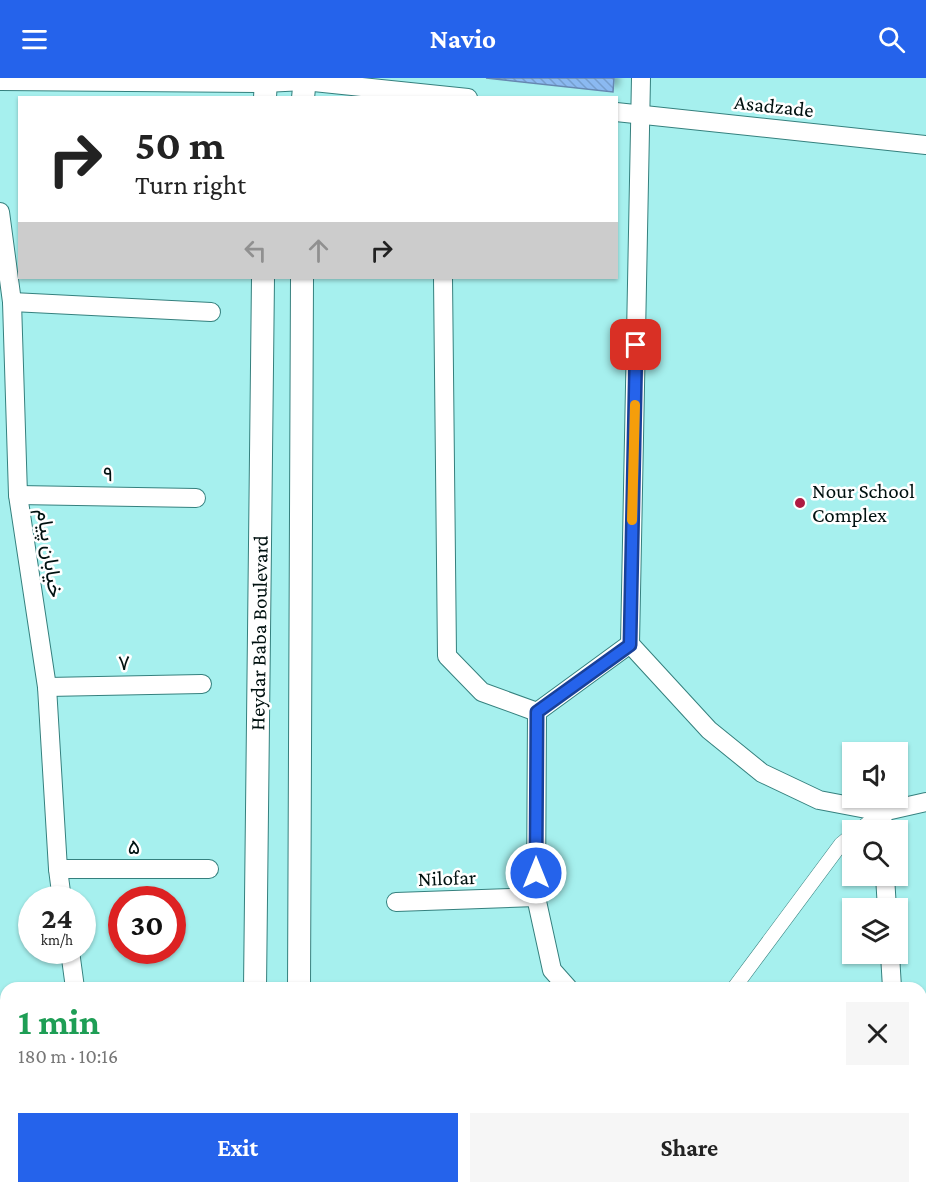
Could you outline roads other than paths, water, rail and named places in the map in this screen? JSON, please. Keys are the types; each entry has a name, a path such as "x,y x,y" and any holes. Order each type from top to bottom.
{"street":[{"path":"641,78 630,645 708,730 762,772 819,800 882,812 926,802"},
{"path":"0,81 304,86 441,96"},
{"name":"Asadzade","path":"618,112 926,145"},
{"name":"خیابان پیام","path":"0,212 12,302 18,495 47,687 60,886"},
{"name":"Heydar Baba Boulevard","path":"255,982 263,279"},
{"name":"Heydar Baba Boulevard","path":"299,982 302,279"},
{"path":"443,279 447,656 482,692 537,712"},
{"path":"12,302 211,312"},
{"name":"۹","path":"18,495 196,498"},
{"path":"537,712 630,645"},
{"name":"۷","path":"47,687 202,684"},
{"path":"537,712 536,897 552,970 563,982"},
{"path":"872,820 882,812"},
{"path":"882,812 882,820"},
{"path":"738,982 842,843"},
{"name":"۵","path":"58,869 209,869"},
{"name":"Nilofar","path":"396,902 536,897"},
{"path":"72,964 74,982"},
{"path":"891,964 892,982"}],"place":[{"name":"Nour School Complex","path":"800,503"}]}
